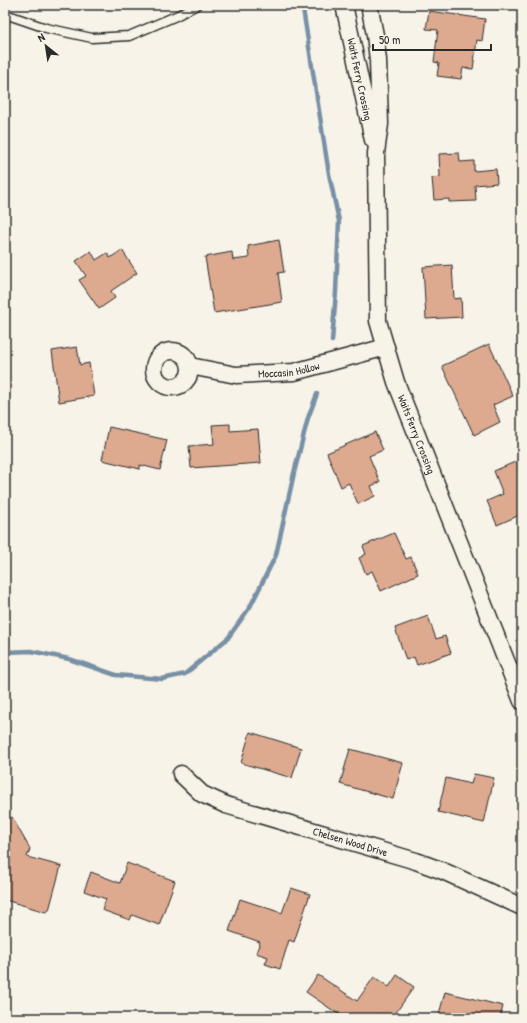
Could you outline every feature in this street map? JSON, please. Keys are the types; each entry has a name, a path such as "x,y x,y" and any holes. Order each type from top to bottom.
{"street":[{"name":"Waits Ferry Crossing","path":"344,5 376,153"},
{"name":"Waits Ferry Crossing","path":"369,5 378,60 380,124 376,153 378,321 396,382 522,701"},
{"name":"Moccasin Hollow","path":"190,366 236,375 294,372 386,347"},
{"name":"Chelsen Wood Drive","path":"181,774 202,794 226,805 416,861 443,871 522,908"}],"lane":[{"path":"5,16 12,16 46,28 92,38 129,36 176,16 197,5"}],"building":[{"path":"429,11 485,19 482,41 477,40 473,69 463,68 461,79 437,76 439,63 434,62 438,30 426,29"},
{"path":"522,48 522,72 515,70"},
{"path":"459,153 460,162 474,161 474,171 496,169 497,183 475,185 476,201 449,202 449,199 434,200 432,178 440,177 439,154"},
{"path":"279,240 284,272 278,273 282,302 214,313 205,257 232,252 233,260 249,258 248,246"},
{"path":"122,250 137,273 111,291 115,298 99,309 79,280 86,276 76,261 91,251 96,260 107,253 110,258"},
{"path":"452,265 454,299 461,298 462,317 426,319 423,267"},
{"path":"489,344 513,396 493,405 500,422 474,435 442,366"},
{"path":"77,347 80,365 89,363 94,396 59,402 52,351"},
{"path":"230,424 230,431 258,429 261,463 191,468 189,446 214,444 212,425"},
{"path":"109,427 167,440 160,470 140,465 140,469 102,460"},
{"path":"375,432 383,450 369,456 380,482 371,486 375,496 358,504 349,483 341,487 327,453"},
{"path":"522,459 522,514 497,525 487,501 503,494 494,471"},
{"path":"394,533 406,559 411,557 418,574 381,591 372,571 366,574 359,558 366,554 363,546"},
{"path":"428,616 436,639 445,636 451,653 417,665 414,657 406,660 395,628"},
{"path":"250,732 301,748 292,778 241,763"},
{"path":"350,749 403,763 393,799 340,784"},
{"path":"474,774 494,778 484,823 438,812 446,778 471,784"},
{"path":"12,817 30,849 27,857 61,866 49,910 46,912 5,900 5,821"},
{"path":"127,863 175,881 159,925 132,915 130,920 102,910 106,899 84,891 91,872 120,883"},
{"path":"291,888 310,894 294,942 289,940 280,969 265,964 268,957 256,953 260,942 229,931 240,899 282,913"},
{"path":"318,975 357,1001 374,977 389,987 397,975 414,987 392,1018 383,1018 377,1014 374,1018 344,1018 306,992"},
{"path":"445,992 503,1006 500,1018 438,1018"}],"waterway":[{"path":"303,9 329,174 339,221 332,341"},
{"path":"5,652 31,651 69,659 116,675 162,679 185,674 228,638 250,607 276,555 308,418 317,394"}]}
